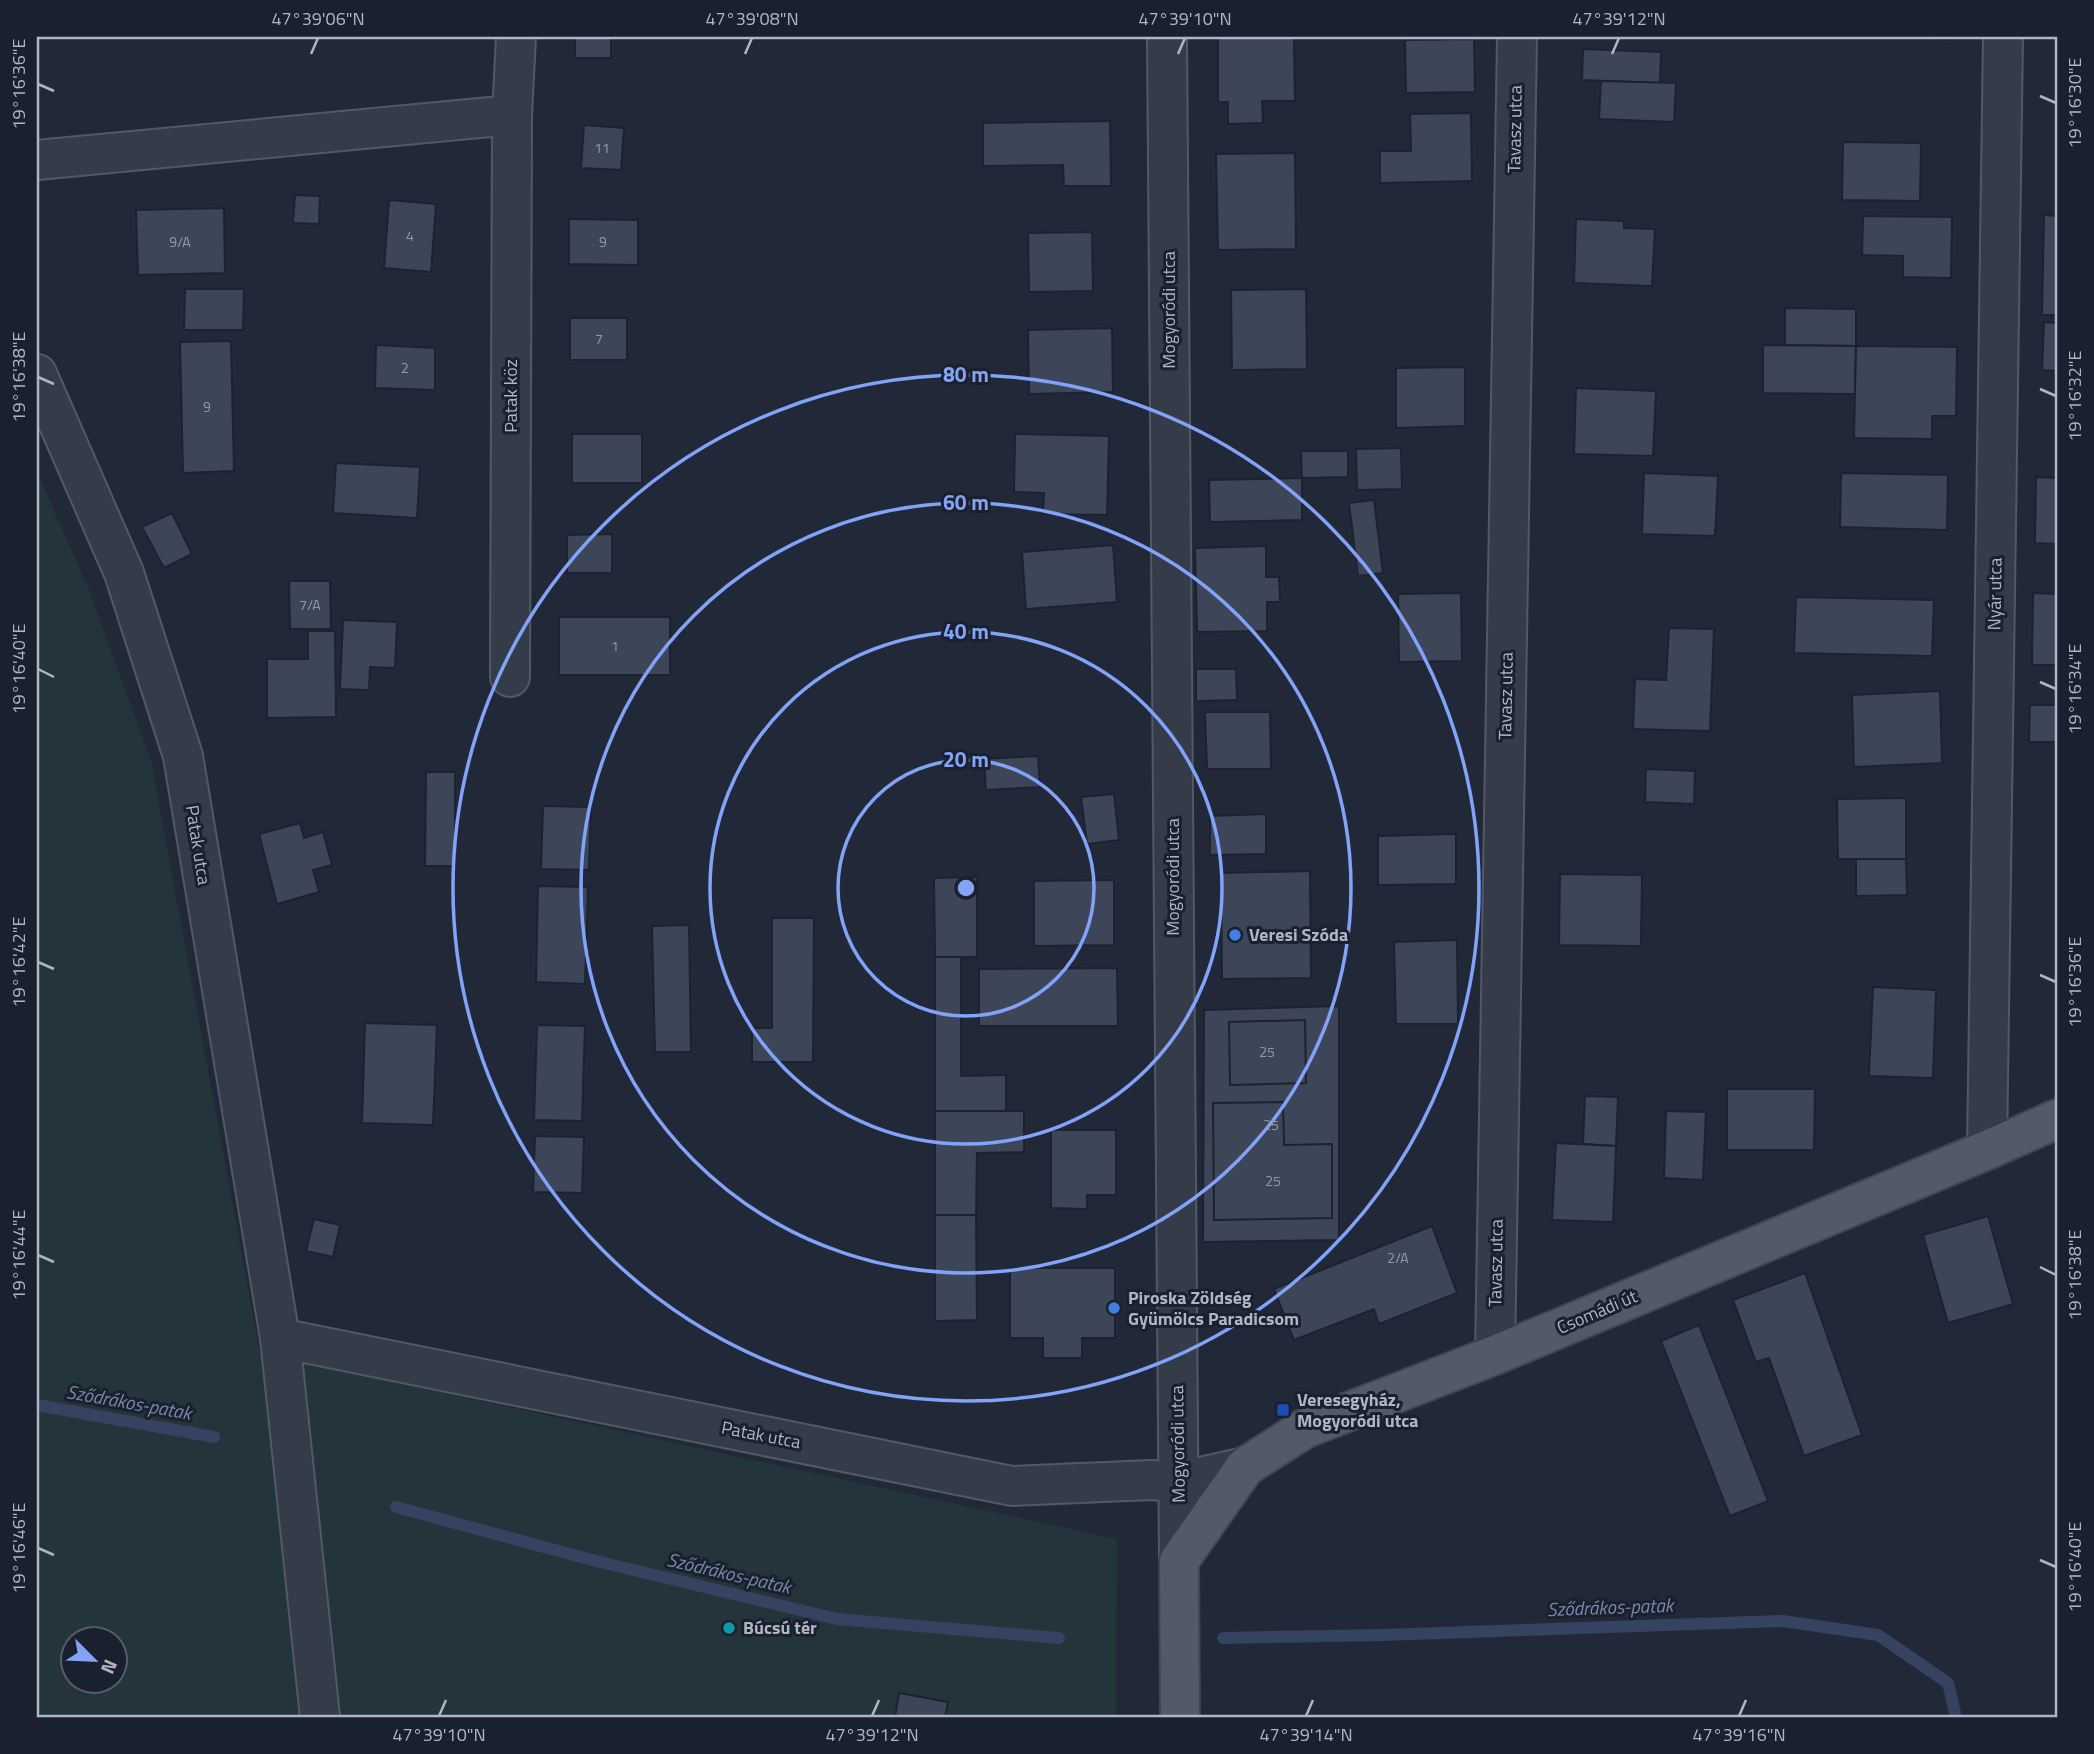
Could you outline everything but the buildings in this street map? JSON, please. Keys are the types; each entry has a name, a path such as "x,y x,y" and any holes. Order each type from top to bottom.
{"main road":[{"name":"Csomádi út","path":"1179,1561 1245,1467 1304,1429 1494,1355 2057,1119"},
{"name":"Mogyoródi utca","path":"1179,1561 1180,1717"}],"street":[{"name":"Patak köz","path":"510,677 512,115 516,37"},
{"name":"Mogyoródi utca","path":"1167,37 1179,1561"},
{"name":"Tavasz utca","path":"1494,1355 1517,37"},
{"name":"Nyár utca","path":"1987,1150 2003,37"},
{"path":"37,160 512,115"},
{"name":"Patak utca","path":"37,374 124,573 183,756 280,1338 320,1717"},
{"name":"Patak utca","path":"280,1338 1012,1486 1152,1480 1178,1482 1245,1467"}],"shaded area":[{"path":"37,471 90,593 151,761 260,1353 1117,1539 1116,1717 37,1717"}],"waterway":[{"name":"Sződrákos-patak","path":"37,1405 214,1437"},
{"name":"Sződrákos-patak","path":"396,1507 592,1560 837,1619 1059,1638"},
{"name":"Sződrákos-patak","path":"1223,1638 1783,1621 1878,1635 1948,1683 1956,1717"}],"place":[{"name":"Veresi Szóda","path":"1235,935"},
{"name":"Piroska Zöldség Gyümölcs Paradicsom","path":"1114,1308"},
{"name":"Veresegyház, Mogyoródi utca","path":"1283,1410"},
{"name":"Búcsú tér","path":"729,1628"}]}
